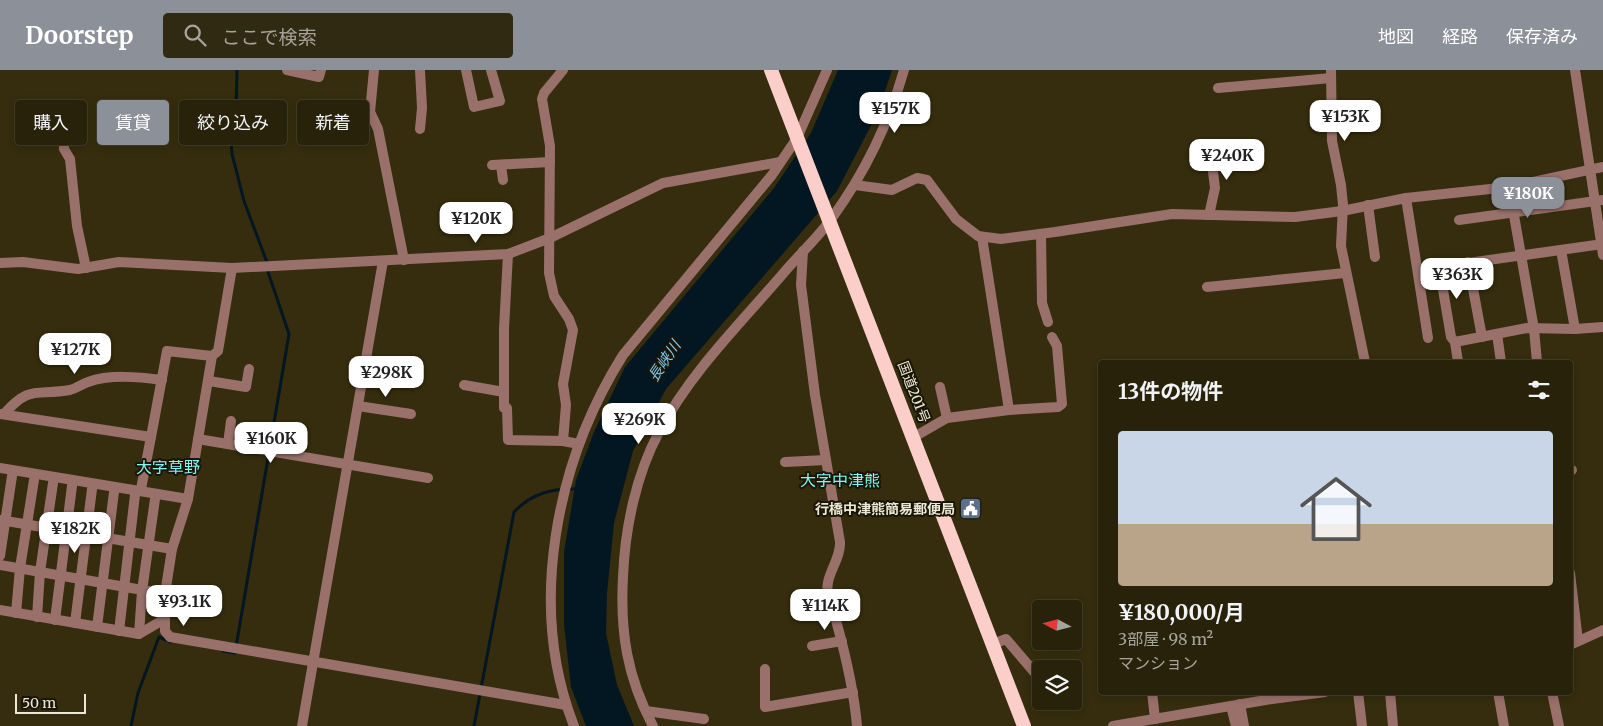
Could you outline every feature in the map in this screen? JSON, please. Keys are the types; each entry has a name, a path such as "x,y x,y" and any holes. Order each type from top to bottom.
{"highway":[{"name":"国道201号","path":"771,70 829,216 1024,726"}],"street":[{"path":"287,70 319,77 321,70"},
{"path":"374,70 370,112 378,128 404,260"},
{"path":"420,70 422,108 420,129"},
{"path":"466,70 474,107 500,101 492,70"},
{"path":"563,70 542,98 550,146 550,238 548,264 550,284 559,305 572,323 573,330 563,384 566,405 563,441"},
{"path":"574,726 566,706 556,668 552,606 554,547 562,499 579,444 604,386 623,355 798,141 827,70"},
{"path":"654,726 646,711 629,665 622,624 629,518 641,477 658,432 711,356 803,251 855,185 882,131 904,70"},
{"path":"1575,70 1588,170 1598,200 1603,255"},
{"path":"1218,88 1331,74 1332,141 1341,185 1340,246 1365,360"},
{"path":"64,145 70,159 76,217 86,268"},
{"path":"1209,215 1215,188 1212,164 1236,157 1254,156"},
{"path":"503,180 497,165 550,162"},
{"path":"0,263 23,262 78,269 119,262 232,268 508,254 550,238 663,183 780,162"},
{"path":"855,185 892,190 917,178 928,180 948,211 978,236 1001,238 1042,234 1172,214 1295,217 1342,211 1406,198 1509,186 1603,167"},
{"path":"1509,186 1534,329 1537,360"},
{"path":"1406,198 1428,338"},
{"path":"1459,220 1598,200"},
{"path":"1368,205 1375,257"},
{"path":"1042,234 1042,294 1048,322"},
{"path":"982,237 1010,410"},
{"path":"1418,270 1602,244"},
{"path":"1561,250 1575,330"},
{"path":"803,251 801,285 815,395 840,542 840,550 828,582 828,593 842,641 853,692 857,726"},
{"path":"508,254 504,330 504,392 508,440 563,441 579,444"},
{"path":"302,726 383,261"},
{"path":"1468,262 1482,337"},
{"path":"1439,266 1451,337 1455,342 1458,360"},
{"path":"232,268 218,351 212,356 188,499 172,549 165,594 165,631 170,637 566,706"},
{"path":"1207,287 1345,273"},
{"path":"1455,342 1527,328 1575,330 1603,327"},
{"path":"1497,334 1501,360"},
{"path":"914,437 947,418 1010,410 1058,407 1062,404 1057,346 1052,337"},
{"path":"119,631 129,542 167,351 212,356"},
{"path":"209,382 246,387 249,369"},
{"path":"2,414 17,400 32,393 69,390 88,382 110,379 136,377 162,380"},
{"path":"464,385 504,392"},
{"path":"940,387 947,418"},
{"path":"358,406 411,414"},
{"path":"2,414 151,437"},
{"path":"228,444 231,421"},
{"path":"198,439 428,478"},
{"path":"785,462 826,460"},
{"path":"0,468 188,499"},
{"path":"0,474 114,492 138,492 172,501"},
{"path":"401,485 402,474"},
{"path":"0,556 2,520 12,476"},
{"path":"16,613 20,568 34,480"},
{"path":"36,617 40,572 53,483"},
{"path":"55,620 72,486"},
{"path":"75,624 92,489"},
{"path":"97,627 114,492"},
{"path":"139,634 142,591 155,498"},
{"path":"2,520 172,549"},
{"path":"0,565 165,594"},
{"path":"0,610 139,634 164,620"},
{"path":"1573,626 1574,643 1603,630"},
{"path":"993,644 1006,639 1032,669"},
{"path":"812,646 842,641"},
{"path":"765,669 765,707 853,692"},
{"path":"1152,695 1155,718"},
{"path":"1113,726 1140,724 1155,718 1304,695"},
{"path":"1358,695 1362,726"},
{"path":"1390,695 1393,726"},
{"path":"1499,695 1504,726"},
{"path":"1553,695 1559,726"},
{"path":"1235,705 1236,726"},
{"path":"1235,705 1244,726"},
{"path":"646,711 704,719"}],"water":[{"name":"長峡川","path":"838,70 892,70 878,112 837,191 666,389 633,451 614,523 607,593 606,633 617,685 634,726 586,726 571,687 564,624 564,552 576,480 594,432 625,367 774,188 811,133"}],"waterway":[{"path":"223,651 235,653 289,334 266,266 268,265 244,201 232,154 231,139 236,113 237,70"},
{"path":"474,726 514,512 528,500 543,493 578,489"},
{"path":"131,726 138,693 159,637 171,642"}],"place":[{"name":"行橋中津熊簡易郵便局","path":"971,509"}],"district":[{"name":"大字草野","path":"168,467"},
{"name":"大字中津熊","path":"840,480"}]}
